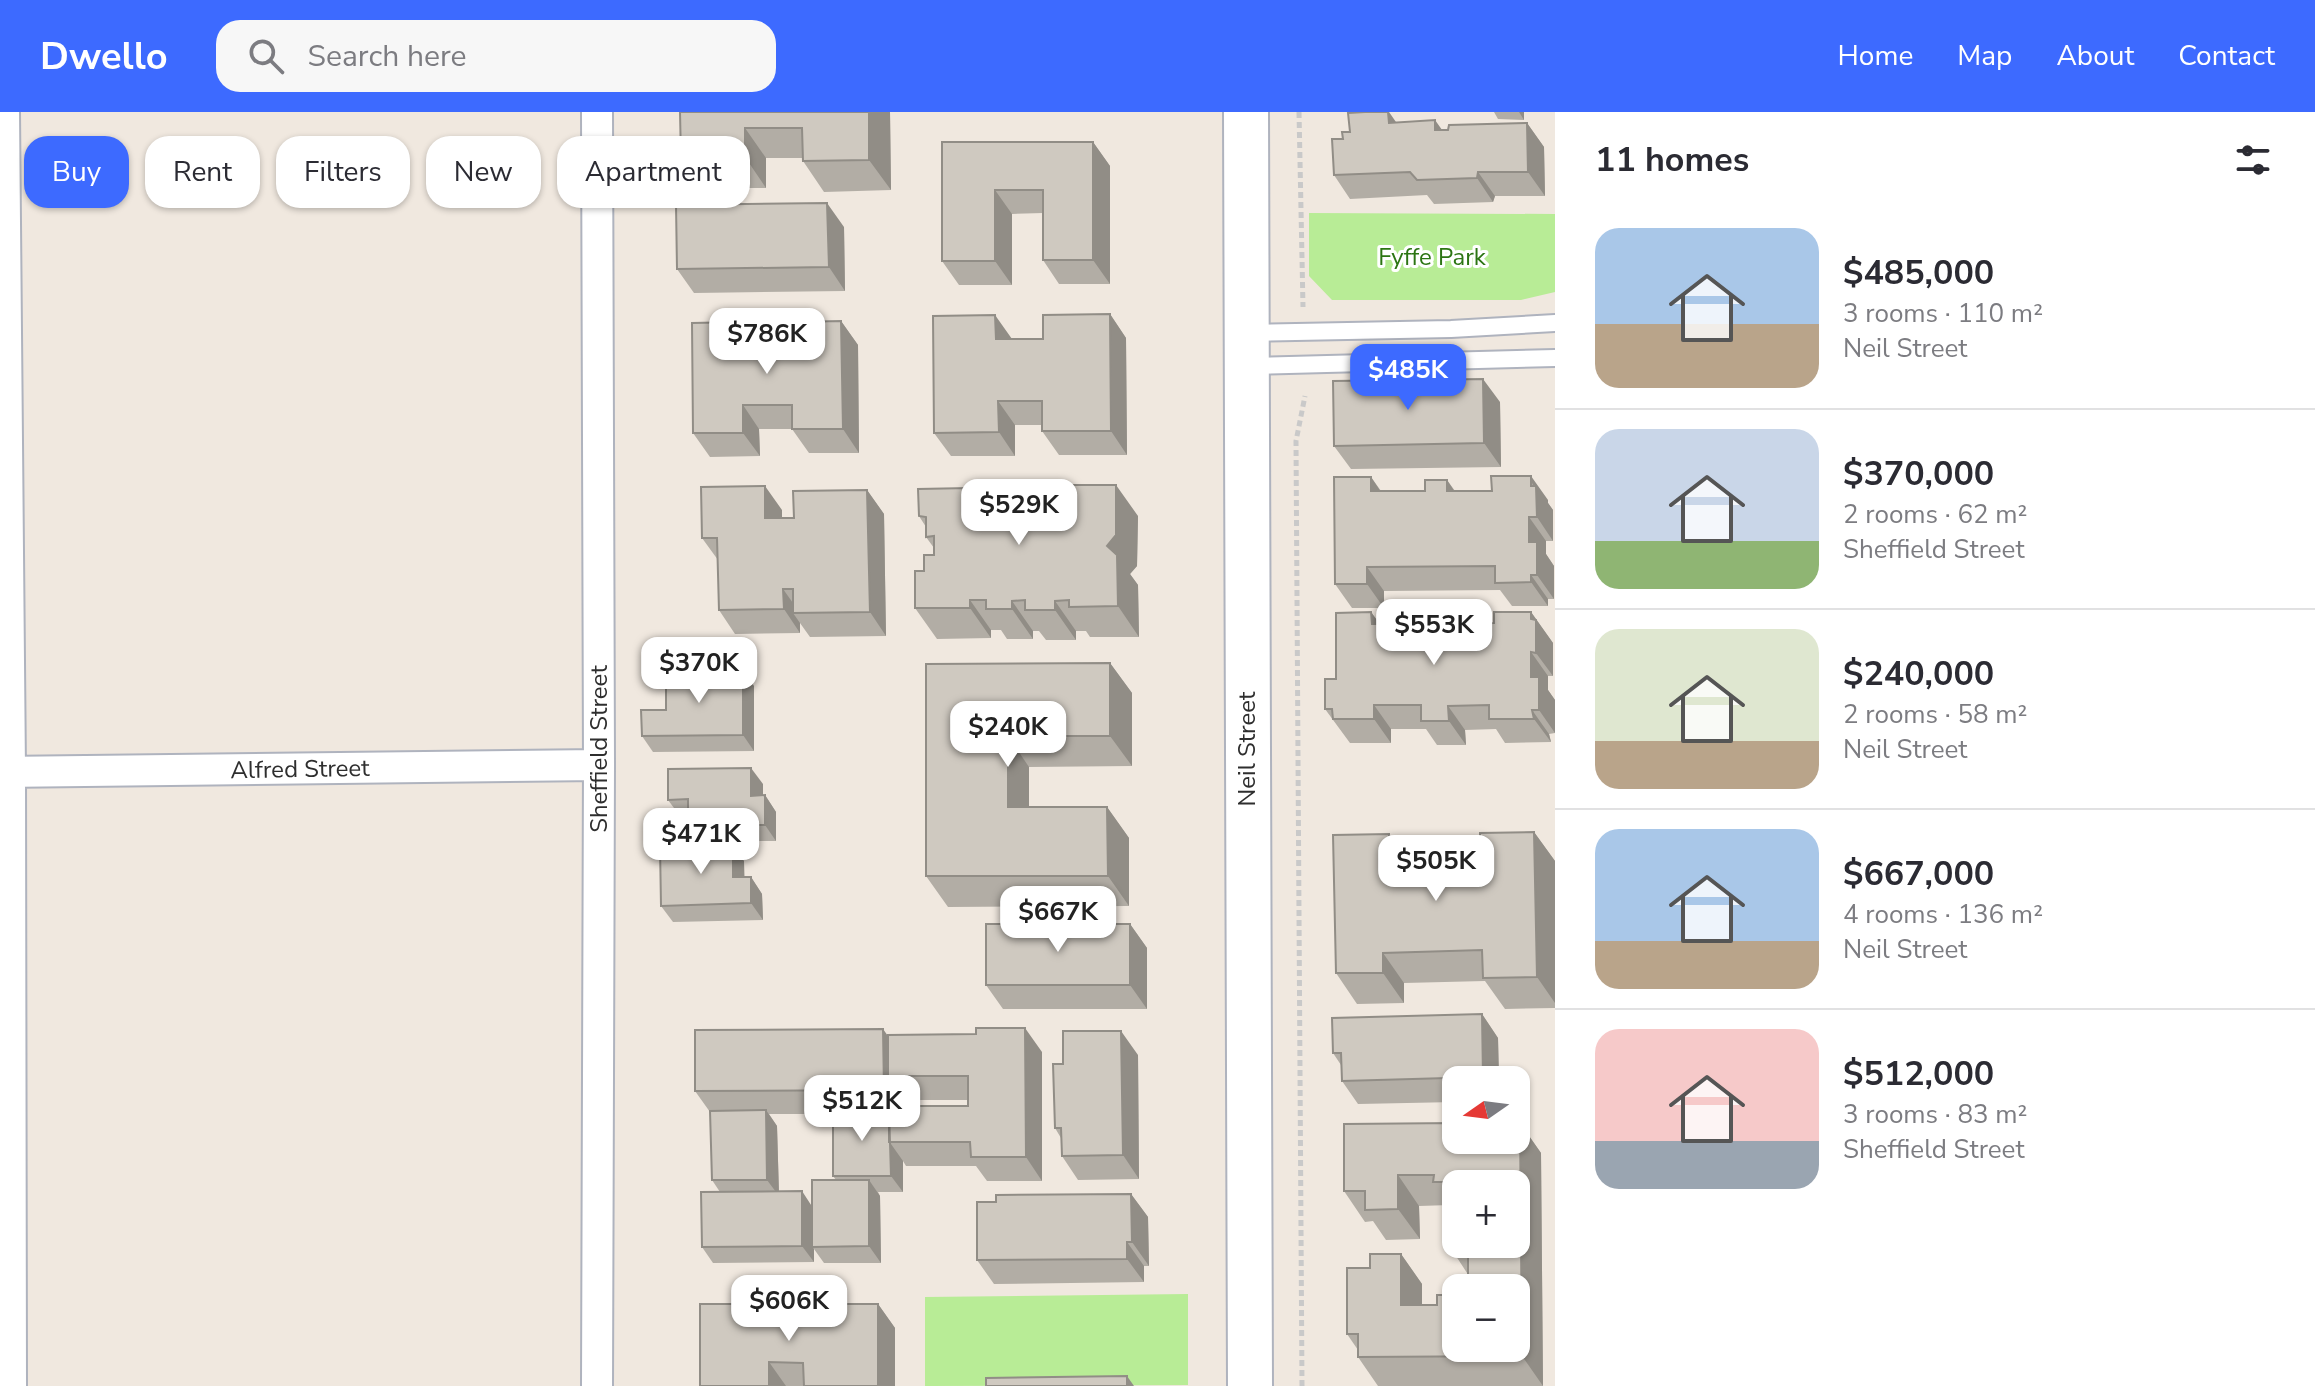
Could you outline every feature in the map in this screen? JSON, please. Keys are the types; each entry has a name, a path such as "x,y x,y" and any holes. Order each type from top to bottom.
{"main road":[{"name":"Neil Street","path":"1246,112 1250,1386"}],"street":[{"path":"4,112 5,772 11,1386"},
{"name":"Sheffield Street","path":"597,112 597,1386"},
{"name":"Alfred Street","path":"5,772 599,765"}],"lane":[{"path":"1246,350 1451,329 1555,323"},
{"path":"1246,350 1555,358"}],"path":[{"path":"1299,112 1301,295 1305,317"},
{"path":"1302,1386 1296,441 1305,396"}],"green space":[{"name":"Fyffe Park","path":"1309,213 1555,214 1555,292 1521,300 1332,300 1309,276"},
{"path":"1188,1294 1188,1385 925,1386 925,1297"}],"building":[{"path":"680,112 869,112 869,160 803,161 802,128 745,128 745,136 681,136"},
{"path":"1388,112 1389,123 1435,120 1435,130 1448,130 1449,125 1527,123 1528,172 1478,172 1477,178 1417,180 1410,172 1334,175 1332,139 1343,139 1342,132 1350,132 1348,113"},
{"path":"942,142 1093,142 1093,260 1043,260 1043,190 995,190 995,261 942,261"},
{"path":"827,203 829,267 677,269 676,208 750,208 750,204"},
{"path":"1110,314 1111,431 1042,431 1042,401 998,401 999,432 934,433 933,316 995,315 996,339 1043,339 1043,315"},
{"path":"841,321 843,429 792,429 792,405 743,405 743,433 693,433 692,323 741,322 741,344 793,344 792,322"},
{"path":"1483,379 1484,443 1334,446 1333,381"},
{"path":"1491,476 1531,476 1531,486 1536,486 1537,517 1529,517 1529,542 1537,542 1537,575 1531,575 1531,582 1495,583 1495,566 1367,567 1367,584 1335,584 1334,477 1371,477 1371,491 1425,491 1425,480 1447,480 1447,491 1492,491"},
{"path":"1046,485 1046,506 1051,505 1051,490 1068,490 1068,485 1116,485 1116,535 1107,546 1117,555 1118,606 1069,607 1069,600 1055,601 1055,610 1025,610 1025,600 1012,601 1012,609 986,609 986,600 970,600 970,608 915,608 915,571 924,571 924,555 934,555 934,536 926,537 926,517 919,516 918,489 969,488 968,492 987,491 987,486"},
{"path":"765,486 765,518 794,518 793,491 867,490 870,612 793,613 793,589 783,589 784,609 719,610 717,538 702,538 701,487"},
{"path":"1371,612 1372,624 1494,623 1494,612 1531,612 1531,619 1536,620 1536,653 1531,652 1531,677 1539,677 1539,710 1532,710 1534,719 1489,719 1489,705 1448,706 1449,721 1421,721 1421,705 1374,705 1374,719 1333,719 1332,709 1325,709 1325,679 1336,679 1336,613"},
{"path":"1110,663 1110,736 1008,736 1008,807 1107,807 1108,876 926,876 926,664"},
{"path":"666,670 743,670 743,735 642,736 641,710 666,710"},
{"path":"751,768 751,796 765,795 765,825 688,825 688,799 668,800 668,769"},
{"path":"1534,832 1537,977 1483,978 1482,950 1383,953 1383,973 1336,973 1333,835 1389,834 1389,847 1458,846 1458,864 1480,863 1480,833"},
{"path":"733,844 733,877 751,877 751,903 661,906 660,846"},
{"path":"986,924 1130,924 1130,985 986,985"},
{"path":"1482,1014 1483,1066 1442,1066 1442,1078 1342,1081 1341,1053 1333,1053 1332,1018"},
{"path":"976,1028 1025,1028 1026,1157 971,1157 970,1142 889,1142 889,1106 968,1106 968,1076 888,1076 888,1035 976,1034"},
{"path":"883,1029 884,1090 695,1091 695,1030"},
{"path":"1063,1031 1121,1031 1123,1155 1062,1156 1061,1128 1055,1128 1053,1064 1063,1064"},
{"path":"766,1110 767,1180 712,1180 710,1111"},
{"path":"889,1110 891,1176 833,1176 833,1111"},
{"path":"1442,1123 1442,1154 1520,1154 1520,1170 1442,1170 1442,1182 1433,1182 1434,1175 1398,1175 1398,1209 1365,1210 1365,1191 1344,1191 1344,1124"},
{"path":"812,1180 869,1180 869,1246 812,1247"},
{"path":"802,1191 802,1246 702,1247 701,1192"},
{"path":"1131,1194 1132,1242 1127,1242 1127,1259 977,1260 977,1202 996,1202 996,1195"},
{"path":"1370,1254 1401,1254 1401,1305 1437,1305 1437,1295 1442,1295 1442,1356 1358,1357 1358,1334 1347,1334 1347,1268 1370,1268"},
{"path":"1468,1258 1521,1258 1521,1274 1468,1274"},
{"path":"700,1304 878,1304 878,1386 804,1386 803,1363 769,1362 769,1386 700,1386"},
{"path":"1127,1376 1127,1386 986,1386 986,1378"}]}
